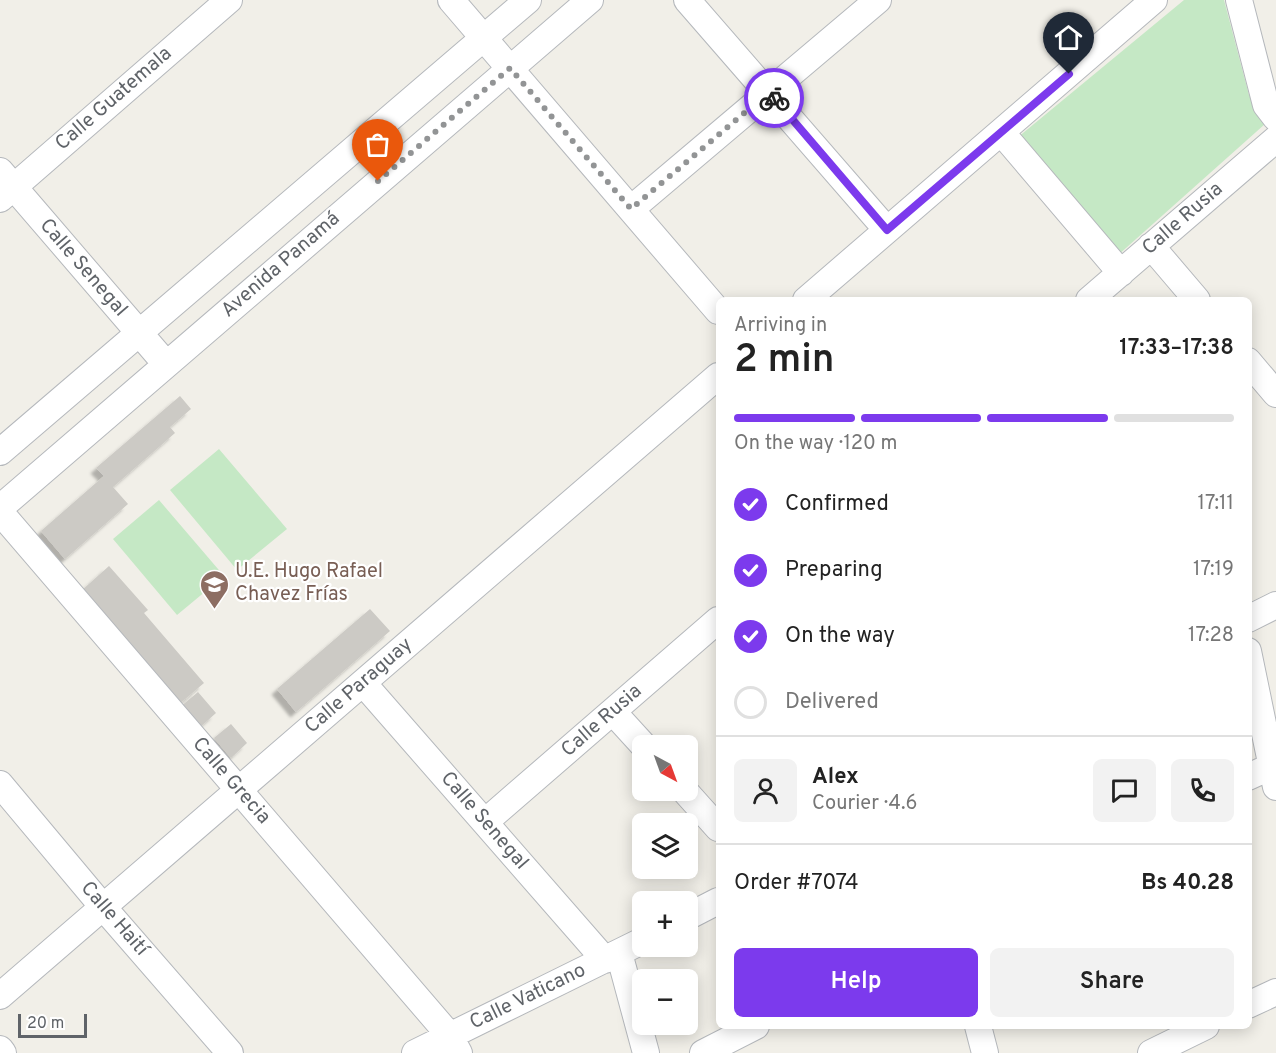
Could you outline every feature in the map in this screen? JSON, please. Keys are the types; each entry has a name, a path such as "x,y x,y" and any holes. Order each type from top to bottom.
{"street":[{"name":"Calle Guatemala","path":"4,186 229,0"},
{"path":"451,0 716,309"},
{"path":"0,452 528,0"},
{"name":"Avenida Panamá","path":"0,510 166,364 590,0"},
{"path":"687,0 887,230"},
{"path":"631,209 878,0"},
{"path":"809,297 1154,0"},
{"path":"1239,0 1266,105 1276,118"},
{"path":"1001,132 1121,273"},
{"name":"Calle Rusia","path":"1093,297 1276,139"},
{"name":"Calle Senegal","path":"4,186 166,364"},
{"path":"1151,246 1194,297"},
{"path":"1252,366 1276,394"},
{"name":"Calle Paraguay","path":"0,996 716,378"},
{"name":"Calle Grecia","path":"0,510 454,1044"},
{"path":"1252,617 1276,605"},
{"name":"Calle Rusia","path":"485,822 716,622"},
{"path":"1252,670 1274,776 1252,777"},
{"name":"Calle Senegal","path":"363,683 485,822 612,957"},
{"path":"613,712 634,735"},
{"name":"Calle Haití","path":"0,784 230,1053"},
{"path":"694,801 716,826"},
{"path":"698,912 716,902"},
{"name":"Calle Vaticano","path":"414,1053 454,1044 632,946"},
{"path":"612,957 646,1053"},
{"path":"1252,1003 1276,992"},
{"path":"703,1053 750,1029"},
{"path":"979,1029 985,1053"},
{"path":"1151,1053 1200,1029"},
{"path":"0,1049 3,1053"}],"green space":[{"path":"1184,0 1224,0 1249,95 1265,124 1117,256 1017,138"},
{"path":"219,449 287,529 237,570 170,490"},
{"path":"159,500 224,576 177,615 113,539"}],"building":[{"path":"180,396 191,409 170,427 175,433 113,487 128,504 65,559 41,531 104,476 96,468"},
{"path":"109,566 148,610 144,613 204,683 178,705 80,592"},
{"path":"370,609 390,631 296,712 277,689"},
{"path":"198,692 216,713 198,729 179,708"},
{"path":"231,724 247,743 231,758 214,738"}],"way so far":[{"path":"378,181 510,68 631,209 769,92 774,98"}],"place":[{"name":"U.E. Hugo Rafael Chavez Frías","path":"214,610"}],"route":[{"path":"774,98 887,230 1069,74"}]}
